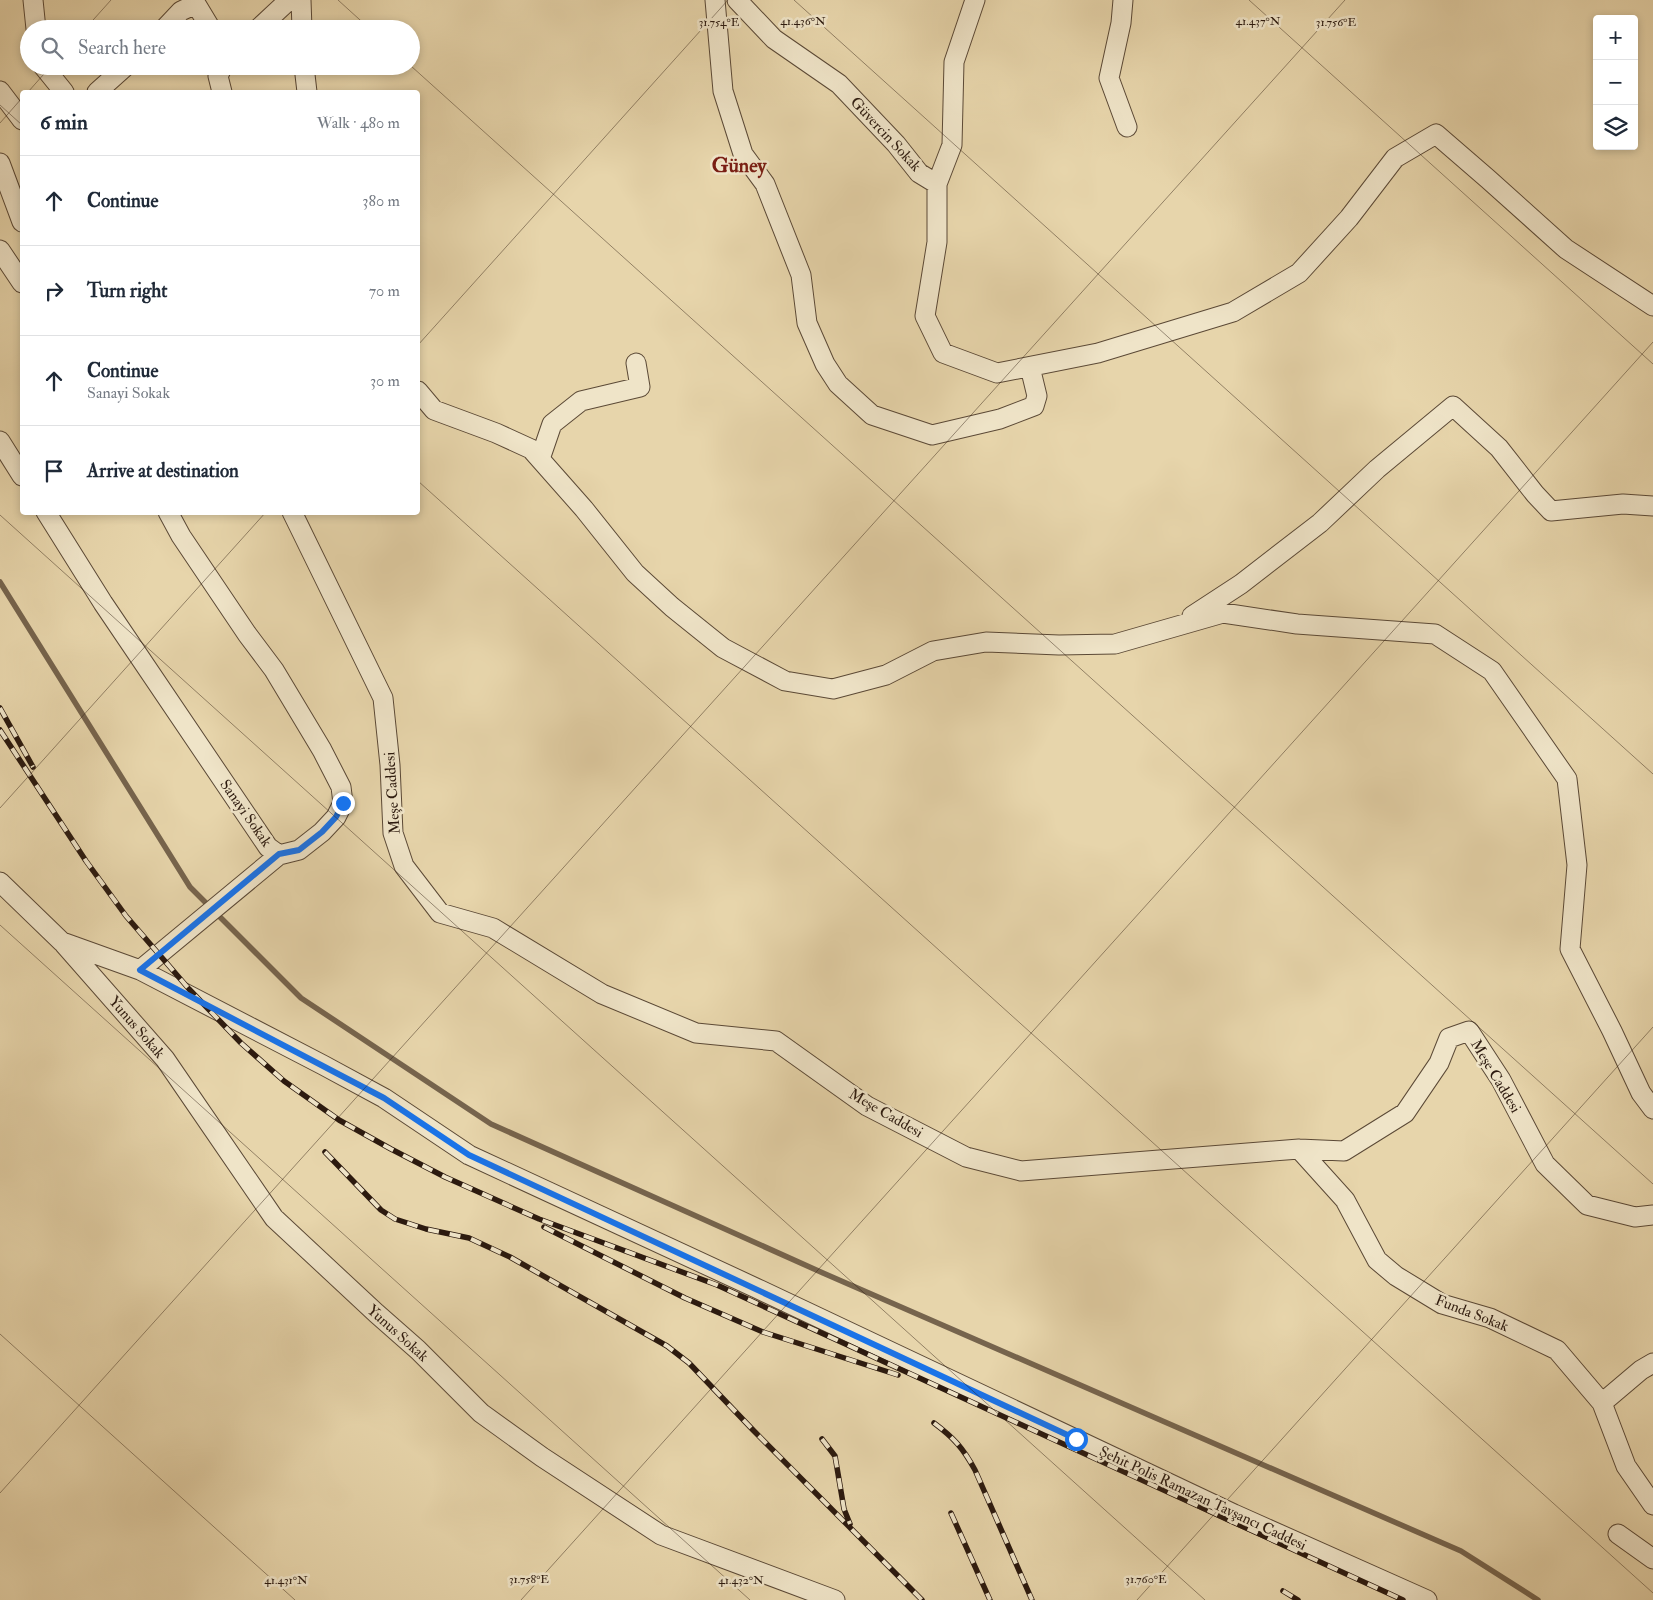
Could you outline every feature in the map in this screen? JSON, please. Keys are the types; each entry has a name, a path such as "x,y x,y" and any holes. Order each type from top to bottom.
{"street":[{"path":"33,0 35,20"},
{"path":"268,20 289,0"},
{"path":"301,0 302,20"},
{"path":"715,0 723,91 743,154 765,184 801,275 807,323 825,364 838,384 872,415 932,434 1000,419 1034,406 1038,396 1030,367"},
{"name":"Güvercin Sokak","path":"736,0 774,39 839,84 896,144 919,173 937,184 952,145 954,62 975,0"},
{"path":"1123,0 1122,23 1109,78 1127,127"},
{"path":"172,20 181,11 196,4 206,20"},
{"path":"50,75 62,90"},
{"path":"101,90 117,75"},
{"path":"218,75 222,90"},
{"path":"305,75 307,90"},
{"path":"0,91 20,117"},
{"path":"937,184 937,242 925,316 942,353 997,373 1098,353 1233,312 1300,273 1349,218 1396,158 1436,134 1566,249 1653,306"},
{"path":"0,163 20,217"},
{"path":"0,250 20,281"},
{"path":"540,459 552,424 581,401 640,388 636,363"},
{"path":"420,393 434,410 496,432 531,449 584,509 642,580 723,648 785,680 833,688 886,675 933,651 986,642 1060,645 1114,644 1223,613 1297,624 1435,634 1492,671 1567,779 1577,865 1570,949 1612,1031 1640,1093 1653,1109"},
{"path":"1176,626 1241,584 1320,523 1377,469 1453,406 1499,448 1535,494 1551,511 1623,504 1653,506"},
{"path":"0,442 20,473"},
{"name":"Sanayi Sokak","path":"48,515 104,603 268,847 279,854 299,850 322,832 336,817 343,803 341,787 322,750 274,670 247,634 181,536 170,515"},
{"name":"Meşe Caddesi","path":"293,515 383,698 390,765 393,833 404,866 440,913 493,928 602,994 696,1033 776,1042 867,1106 966,1157 1021,1171 1299,1149 1344,1151 1405,1113 1439,1063 1449,1038 1469,1031 1501,1080 1545,1164 1587,1205 1635,1217 1653,1215"},
{"path":"140,970 279,854"},
{"name":"Şehit Polis Ramazan Tavşancı Caddesi","path":"0,882 62,942 140,970 384,1098 469,1155 1234,1514 1427,1600"},
{"name":"Yunus Sokak","path":"62,942 165,1059 274,1218 418,1350 481,1413 542,1457 661,1535 835,1600"},
{"name":"Funda Sokak","path":"1299,1149 1345,1200 1377,1260 1396,1276 1442,1304 1490,1318 1557,1350 1602,1403 1626,1466 1653,1505"},
{"path":"1602,1403 1641,1370 1653,1363"},
{"path":"1618,1534 1653,1559"}],"waterway":[{"path":"0,582 190,887 301,998 491,1124 823,1273 1461,1551 1538,1600"}],"railway":[{"path":"0,708 33,767"},
{"path":"0,730 86,861 126,916 189,989 241,1043 284,1081 339,1120 445,1177 539,1219 717,1285 1403,1600"},
{"path":"325,1152 381,1210 395,1219 426,1229 469,1238 510,1257 667,1346 689,1363 922,1600"},
{"path":"544,1227 685,1298 763,1332 898,1375"},
{"path":"934,1423 958,1444 975,1470 1032,1600"},
{"path":"822,1439 835,1456 844,1509 850,1524"},
{"path":"951,1513 990,1600"},
{"path":"1283,1591 1298,1600"}],"district":[{"name":"Güney","path":"739,165"}],"route":[{"path":"343,803 336,817 322,832 299,850 279,854 140,970 384,1098 469,1155 1076,1439"}]}
